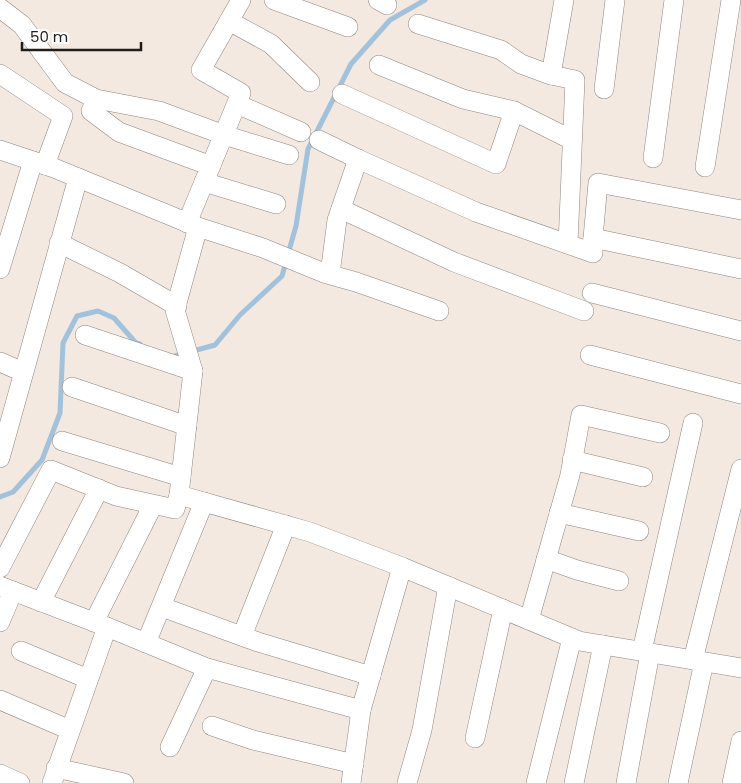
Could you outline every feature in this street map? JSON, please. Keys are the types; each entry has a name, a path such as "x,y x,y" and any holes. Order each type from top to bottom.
{"street":[{"path":"274,0 348,27"},
{"path":"551,75 564,0"},
{"path":"604,89 615,0"},
{"path":"654,158 674,0"},
{"path":"705,167 730,0"},
{"path":"0,568 51,470 116,496 175,510 179,495 192,367 175,310 192,225 207,174 241,92 201,70 233,7 310,82"},
{"path":"0,8 22,25 65,83 96,99 159,111 224,135 289,155"},
{"path":"418,24 501,50 520,64 551,75 575,80 568,244"},
{"path":"379,65 463,99 514,111 572,140"},
{"path":"0,74 63,116 39,163 0,269"},
{"path":"342,94 496,164 514,111"},
{"path":"96,99 91,110 119,132 276,204"},
{"path":"237,104 301,132"},
{"path":"319,140 476,212 593,253 598,183 741,210"},
{"path":"0,150 78,178 192,225 439,311"},
{"path":"330,274 337,220 358,159"},
{"path":"0,458 78,178"},
{"path":"341,209 454,262 584,311"},
{"path":"594,238 741,269"},
{"path":"60,243 120,273 177,306"},
{"path":"592,293 741,331"},
{"path":"85,336 192,367"},
{"path":"590,355 741,394"},
{"path":"0,362 23,372"},
{"path":"72,387 187,426"},
{"path":"529,620 559,513 572,460 580,415 660,433"},
{"path":"626,783 646,652 693,423"},
{"path":"62,441 181,476"},
{"path":"572,460 643,477"},
{"path":"678,783 698,661 741,470"},
{"path":"41,602 99,489"},
{"path":"179,495 310,532 402,567 579,641 741,668"},
{"path":"146,643 204,502"},
{"path":"124,783 54,776 88,680 100,625 153,504"},
{"path":"559,513 639,531"},
{"path":"242,636 286,525"},
{"path":"546,560 619,581"},
{"path":"351,783 362,710 402,567"},
{"path":"407,783 422,730 448,586"},
{"path":"0,622 7,589 207,668 362,710"},
{"path":"162,607 242,636 371,676"},
{"path":"475,738 503,609"},
{"path":"536,783 572,638"},
{"path":"574,783 603,645"},
{"path":"21,651 88,680"},
{"path":"170,747 207,668"},
{"path":"0,700 70,730"},
{"path":"212,726 254,740 354,764"},
{"path":"732,783 741,741"},
{"path":"0,774 20,783"}],"waterway":[{"path":"288,254 296,226 308,149 351,64 390,20 425,0"},
{"path":"171,357 215,345 240,315 282,276 286,262"},
{"path":"0,497 13,492 42,460 60,413 63,343 77,316 98,311 114,318 136,343 140,344"}]}
